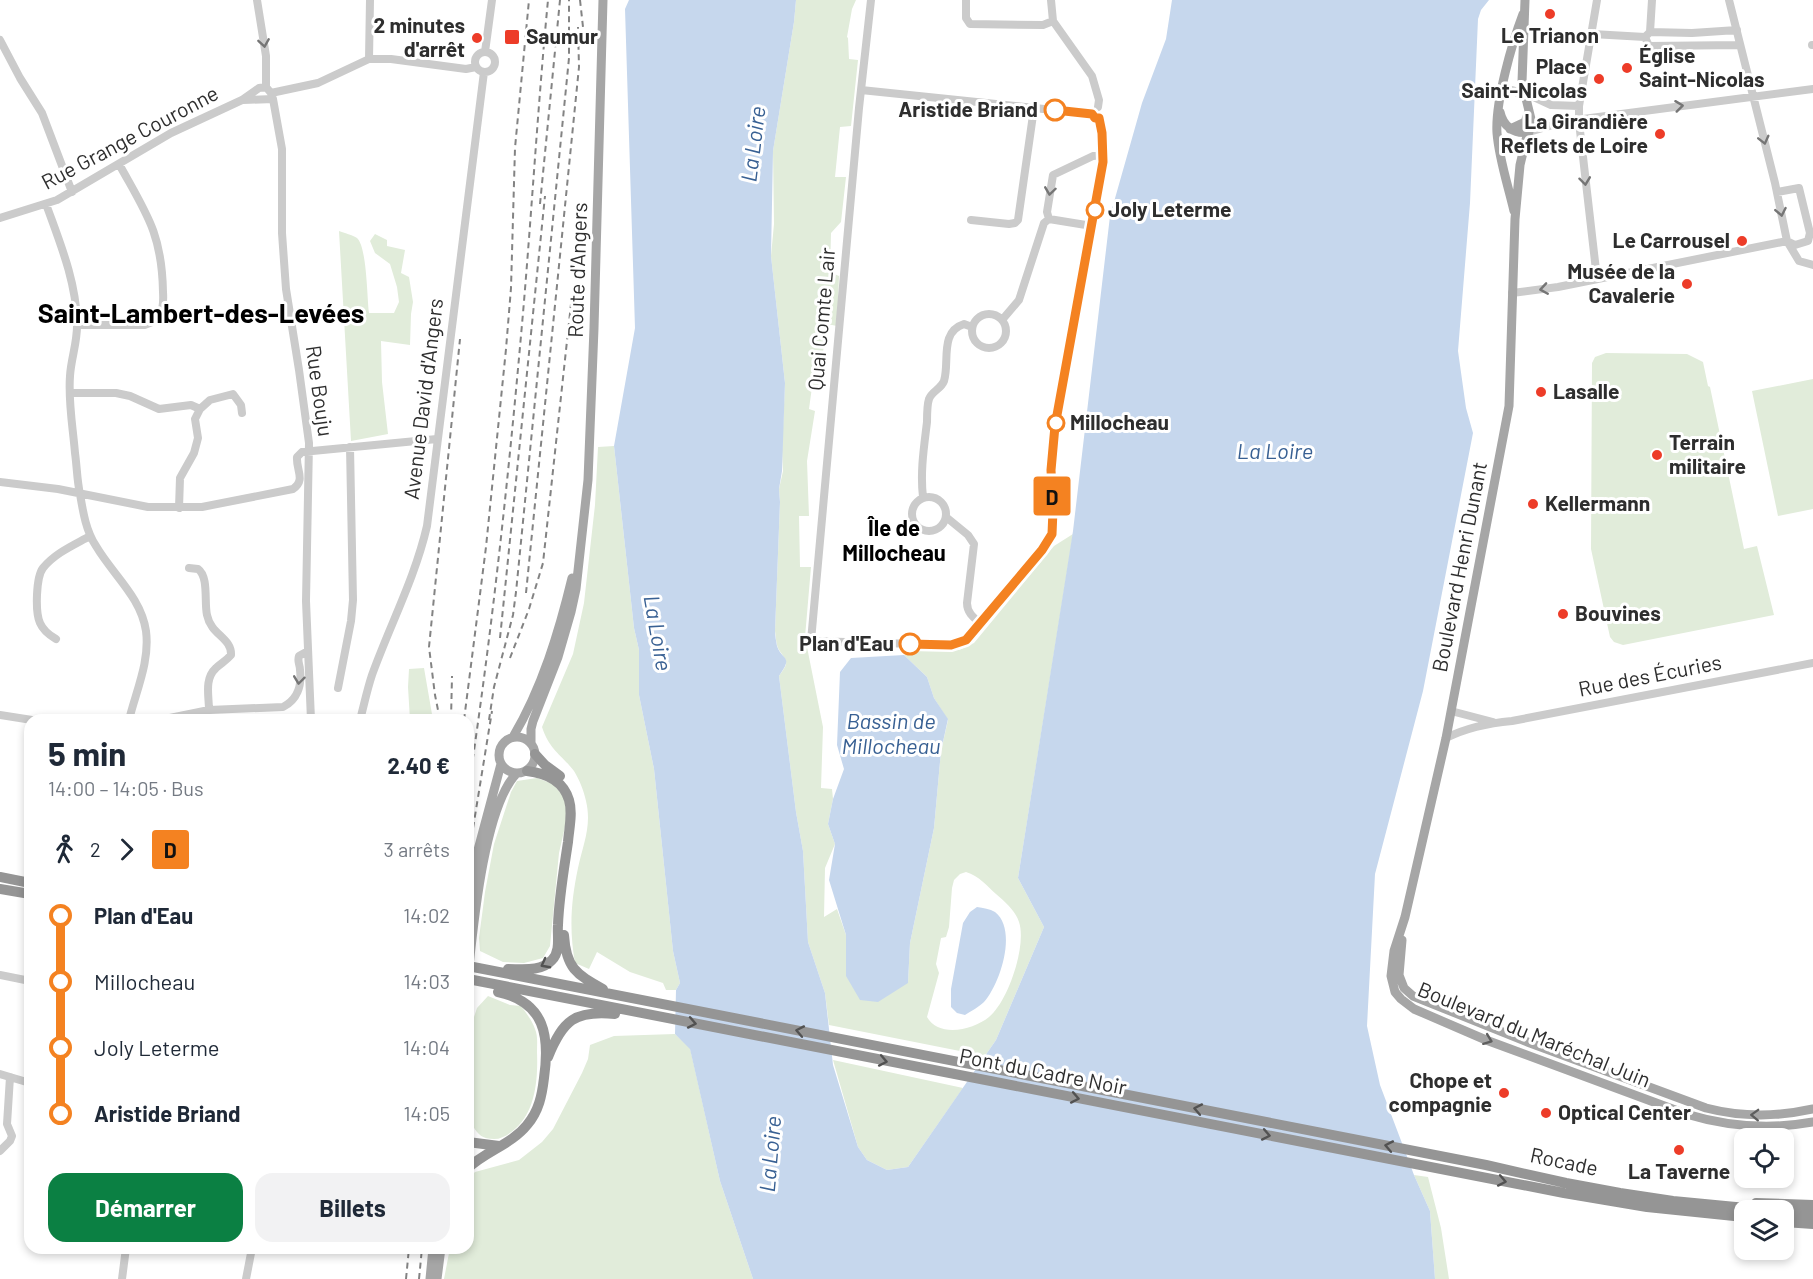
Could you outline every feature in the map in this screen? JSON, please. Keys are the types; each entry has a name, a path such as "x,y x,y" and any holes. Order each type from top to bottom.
{"highway":[{"path":"536,754 545,765 567,782 575,797 577,807 564,922 569,963 580,976 610,994"},
{"path":"474,967 539,968 554,959 558,947 559,916 571,808 566,792 555,780 542,773 522,772"},
{"path":"0,877 24,882"},
{"path":"0,889 24,893"},
{"name":"Pont du Cadre Noir","path":"484,969 1447,1158"},
{"path":"474,982 516,997 530,1006 537,1014 545,1032 546,1063 542,1094 534,1115 520,1132 474,1163"},
{"path":"482,985 634,1015"},
{"path":"546,1063 560,1030 574,1018 599,1013 634,1015"},
{"name":"Pont du Cadre Noir","path":"634,1015 650,1015 1619,1202 1734,1216"},
{"path":"474,1141 499,1146"},
{"path":"474,1155 482,1156"},
{"name":"Rocade","path":"1447,1158 1566,1183 1673,1201 1734,1207"},
{"path":"1486,1165 1710,1199 1763,1204 1813,1205"},
{"path":"1794,1213 1813,1214"},
{"path":"1794,1223 1813,1224"}],"main road":[{"name":"Route d'Angers","path":"531,743 533,721 569,624 581,541 589,456 603,0"},
{"path":"1515,219 1520,165 1531,119 1522,82 1525,4"},
{"path":"1515,219 1498,141 1497,122 1525,4"},
{"path":"1502,94 1512,91 1525,93"},
{"path":"1499,106 1502,120 1510,129 1517,133 1529,132"},
{"path":"1510,129 1525,122 1529,108"},
{"name":"Boulevard Henri Dunant","path":"1405,917 1452,711 1509,406 1515,219"},
{"name":"Route d'Angers","path":"513,737 534,696 558,632 581,541"},
{"path":"474,881 478,850 501,764 500,747 508,739 520,736 531,743 536,754 533,764 509,782 495,817 486,851 474,928"},
{"path":"501,764 508,771 522,772"},
{"name":"Boulevard du Maréchal Juin","path":"1405,917 1399,975 1404,988 1418,999 1706,1108 1755,1115 1784,1114 1813,1109"},
{"name":"Boulevard du Maréchal Juin","path":"1405,917 1394,951 1391,976 1395,992 1414,1009 1486,1040 1702,1119 1737,1126 1763,1127 1813,1122"},
{"path":"430,1279 432,1254"},
{"path":"437,1279 440,1254"}],"street":[{"name":"Rue Bouju","path":"257,0 270,93 282,149 282,233 286,289 309,451 306,601 311,714"},
{"path":"369,59 370,0"},
{"path":"485,52 492,0"},
{"name":"Quai Comte Lair","path":"870,0 811,641 951,645 966,640 981,624"},
{"path":"966,0 966,18 970,24 1042,25 1053,21"},
{"path":"861,90 1102,115 1098,107 1099,100 1092,76 1053,21 1051,0"},
{"path":"1597,0 1579,123 1597,279"},
{"path":"1652,0 1647,34 1649,46 1740,45"},
{"path":"1729,0 1775,183 1787,241 1799,261 1813,265"},
{"path":"1592,34 1737,30"},
{"path":"0,40 42,113 72,192"},
{"path":"270,93 318,83 369,59 391,59 466,69 476,68 484,72 491,70 495,64 493,57 485,52"},
{"path":"476,68 476,57 485,52"},
{"name":"Avenue David d'Angers","path":"362,714 373,674 421,552 427,526 484,72"},
{"name":"Rue Grange Couronne","path":"0,218 46,204 72,192 171,133 242,100 259,88 270,93"},
{"path":"1529,132 1553,125 1579,123 1583,119 1813,89"},
{"name":"Rue Grange Couronne","path":"242,100 270,93"},
{"path":"1525,93 1551,105 1580,106"},
{"path":"970,220 1009,224 1018,220 1034,108"},
{"path":"946,517 968,535 974,544 967,609 981,624 1042,550 1052,534 1052,453 1101,178 1102,133 1095,116"},
{"path":"1049,219 1047,212 1053,175 1093,156 1103,155"},
{"path":"77,325 145,325 155,321 164,305 163,268 156,236 140,199 118,164"},
{"path":"1512,293 1558,287 1787,241 1796,245 1808,241 1810,233 1799,188 1777,192"},
{"path":"46,204 74,288 77,325 70,376 70,408 80,494 90,536 139,606 146,633 144,669 131,714"},
{"path":"1002,320 1019,300 1044,223 1049,219 1092,226"},
{"path":"995,315 1002,320 1006,335 1004,340 992,348 985,348 976,342 972,327 979,317 995,315"},
{"path":"923,497 923,456 929,398 943,384 948,340 952,331 964,324 972,327"},
{"path":"70,393 116,393 159,409 191,405 200,409"},
{"path":"179,508 180,478 194,453 198,438 195,419 200,409 210,400 233,394 241,405 242,413"},
{"path":"0,482 58,489 148,507 202,507 292,489 298,485 300,473 296,464 297,457 302,452 437,439"},
{"path":"338,688 353,600 350,447"},
{"path":"923,497 934,497 944,505 946,517 938,529 932,531 918,528 912,518 912,509 923,497"},
{"path":"56,639 45,631 38,616 39,575 51,560 90,536"},
{"path":"189,568 198,569 204,576 207,616 211,627 229,644 231,650 231,655 214,670 208,683 209,710"},
{"path":"189,714 209,710 283,707 291,703 297,695 299,656 308,651"},
{"name":"Rue des Écuries","path":"1446,738 1464,729 1494,722 1512,721 1813,663"},
{"name":"Rue des Écuries","path":"1452,711 1494,722"},
{"path":"0,715 24,719"},
{"path":"0,975 24,980"},
{"path":"0,1074 24,1081"},
{"path":"0,1151 12,1136 7,1124 9,1077"},
{"path":"122,1279 125,1254"},
{"path":"246,1279 251,1254"}],"green space":[{"path":"796,0 856,0 847,37 849,59 858,60 851,126 840,127 835,177 846,177 841,222 831,233 830,272 839,276 837,326 827,324 818,387 812,387 809,409 815,411 807,461 809,516 799,516 800,567 811,567 805,637 823,727 821,788 832,789 833,799 828,824 835,844 825,868 824,917 837,909 846,935 846,976 908,983 910,943 934,828 941,751 948,720 934,698 927,677 904,655 913,650 959,650 974,643 1054,546 1073,534 1018,878 1044,927 996,1040 985,1056 829,1025 825,993 808,942 803,851 779,676 786,663 778,648 775,631 785,383 771,256 774,224 773,151","holes":["966,872 1006,903 1015,914 1021,932 1018,958 1009,986 996,1010 982,1022 966,1028 948,1030 932,1024 927,1017 939,973 936,964 941,938 946,937 949,927 954,880 960,874"]},
{"path":"339,231 357,238 363,251 369,313 394,313 399,302 390,264 375,253 370,241 375,234 387,240 387,246 405,250 401,273 409,277 413,302 410,345 381,341 382,382 388,434 351,441"},
{"name":"Terrain militaire","path":"1606,353 1687,354 1703,362 1744,549 1757,546 1774,615 1623,645 1614,642 1610,637 1591,549 1592,363 1595,357"},
{"path":"1813,379 1813,509 1778,516 1752,391"},
{"path":"614,446 634,628 639,650 639,695 654,769 673,951 680,983 676,990 666,990 663,983 630,972 597,952 589,969 575,963 571,927 572,904 586,835 588,810 576,774 552,747 542,727 573,654 584,603 595,505 598,447"},
{"path":"424,668 432,714 410,714 409,669"},
{"path":"537,778 553,784 565,798 567,818 559,853 550,946 543,958 524,963 503,962 480,951 479,938 485,892 494,844 511,792 517,781"},
{"path":"488,996 510,1005 521,1006 536,1032 537,1072 531,1104 522,1122 513,1131 494,1139 481,1136 474,1128 474,1017 477,1008"},
{"path":"675,1034 690,1048 720,1181 753,1279 444,1279 449,1254 474,1254 474,1173 519,1160 542,1142 553,1129 582,1073 588,1059 590,1045 614,1036"},
{"path":"833,1060 963,1088 908,1167 887,1170 867,1160 858,1147"},
{"path":"1414,1175 1428,1177 1441,1228 1449,1279 1435,1279 1430,1211"}],"water":[{"name":"La Loire","path":"629,0 796,0 773,151 771,256 785,383 775,634 779,651 786,659 786,665 779,676 803,851 808,942 825,993 833,1065 858,1147 867,1160 887,1170 908,1167 996,1040 1044,927 1018,878 1073,531 1110,216 1142,103 1166,39 1172,0 1489,0 1481,10 1478,19 1470,203 1458,351 1466,408 1473,433 1423,691 1375,874 1367,1026 1380,1085 1430,1211 1435,1279 753,1279 720,1181 690,1049 675,1034 676,990 680,983 673,951 654,769 639,695 639,650 634,628 614,446 635,328 625,9"},
{"name":"Bassin de Millocheau","path":"904,655 927,677 934,698 948,719 941,751 934,828 910,943 908,983 878,1002 860,1000 846,976 846,935 829,880 835,844 828,824 833,799 844,769 837,745 840,672 851,658"},
{"path":"977,907 995,912 1002,920 1006,944 1001,970 990,994 982,1004 965,1015 957,1013 951,1007 951,989 963,923 970,912"}],"railway":[{"path":"465,714 486,547 506,349 511,288 515,148 529,0"},
{"path":"474,752 512,433 548,0"},
{"path":"540,204 560,0"},
{"path":"489,720 494,687 513,615 516,592 569,58 569,0"},
{"path":"580,0 584,36"},
{"path":"526,593 579,67 578,27"},
{"path":"500,638 545,196"},
{"path":"510,658 529,609 543,563 571,304"},
{"path":"439,714 429,647 460,339"},
{"path":"451,714 452,676"},
{"path":"474,822 492,711"},
{"path":"406,1279 408,1254"},
{"path":"419,1279 421,1254"}],"bus line":[{"name":"D","path":"910,644 951,645 966,640 1042,550 1052,534 1051,470 1055,426 1103,162 1099,118 1095,118 1092,114 1055,110"}],"place":[{"name":"Le Trianon","path":"1550,14"},
{"name":"Saumur","path":"512,37"},
{"name":"2 minutes d'arrêt","path":"477,38"},
{"name":"Église Saint-Nicolas","path":"1627,68"},
{"name":"Place Saint-Nicolas","path":"1599,79"},
{"name":"Aristide Briand","path":"1055,110"},
{"name":"La Girandière Reflets de Loire","path":"1660,134"},
{"name":"Joly Leterme","path":"1095,210"},
{"name":"Le Carrousel","path":"1742,241"},
{"name":"Musée de la Cavalerie","path":"1687,284"},
{"name":"Lasalle","path":"1541,392"},
{"name":"Millocheau","path":"1056,423"},
{"name":"Terrain militaire","path":"1657,455"},
{"name":"Kellermann","path":"1533,504"},
{"name":"Bouvines","path":"1563,614"},
{"name":"Plan d'Eau","path":"910,644"},
{"name":"Chope et compagnie","path":"1504,1093"},
{"name":"Optical Center","path":"1546,1113"},
{"name":"La Taverne","path":"1679,1150"}],"district":[{"name":"Saint-Lambert-des-Levées","path":"201,314"},
{"name":"Île de Millocheau","path":"894,540"}]}
